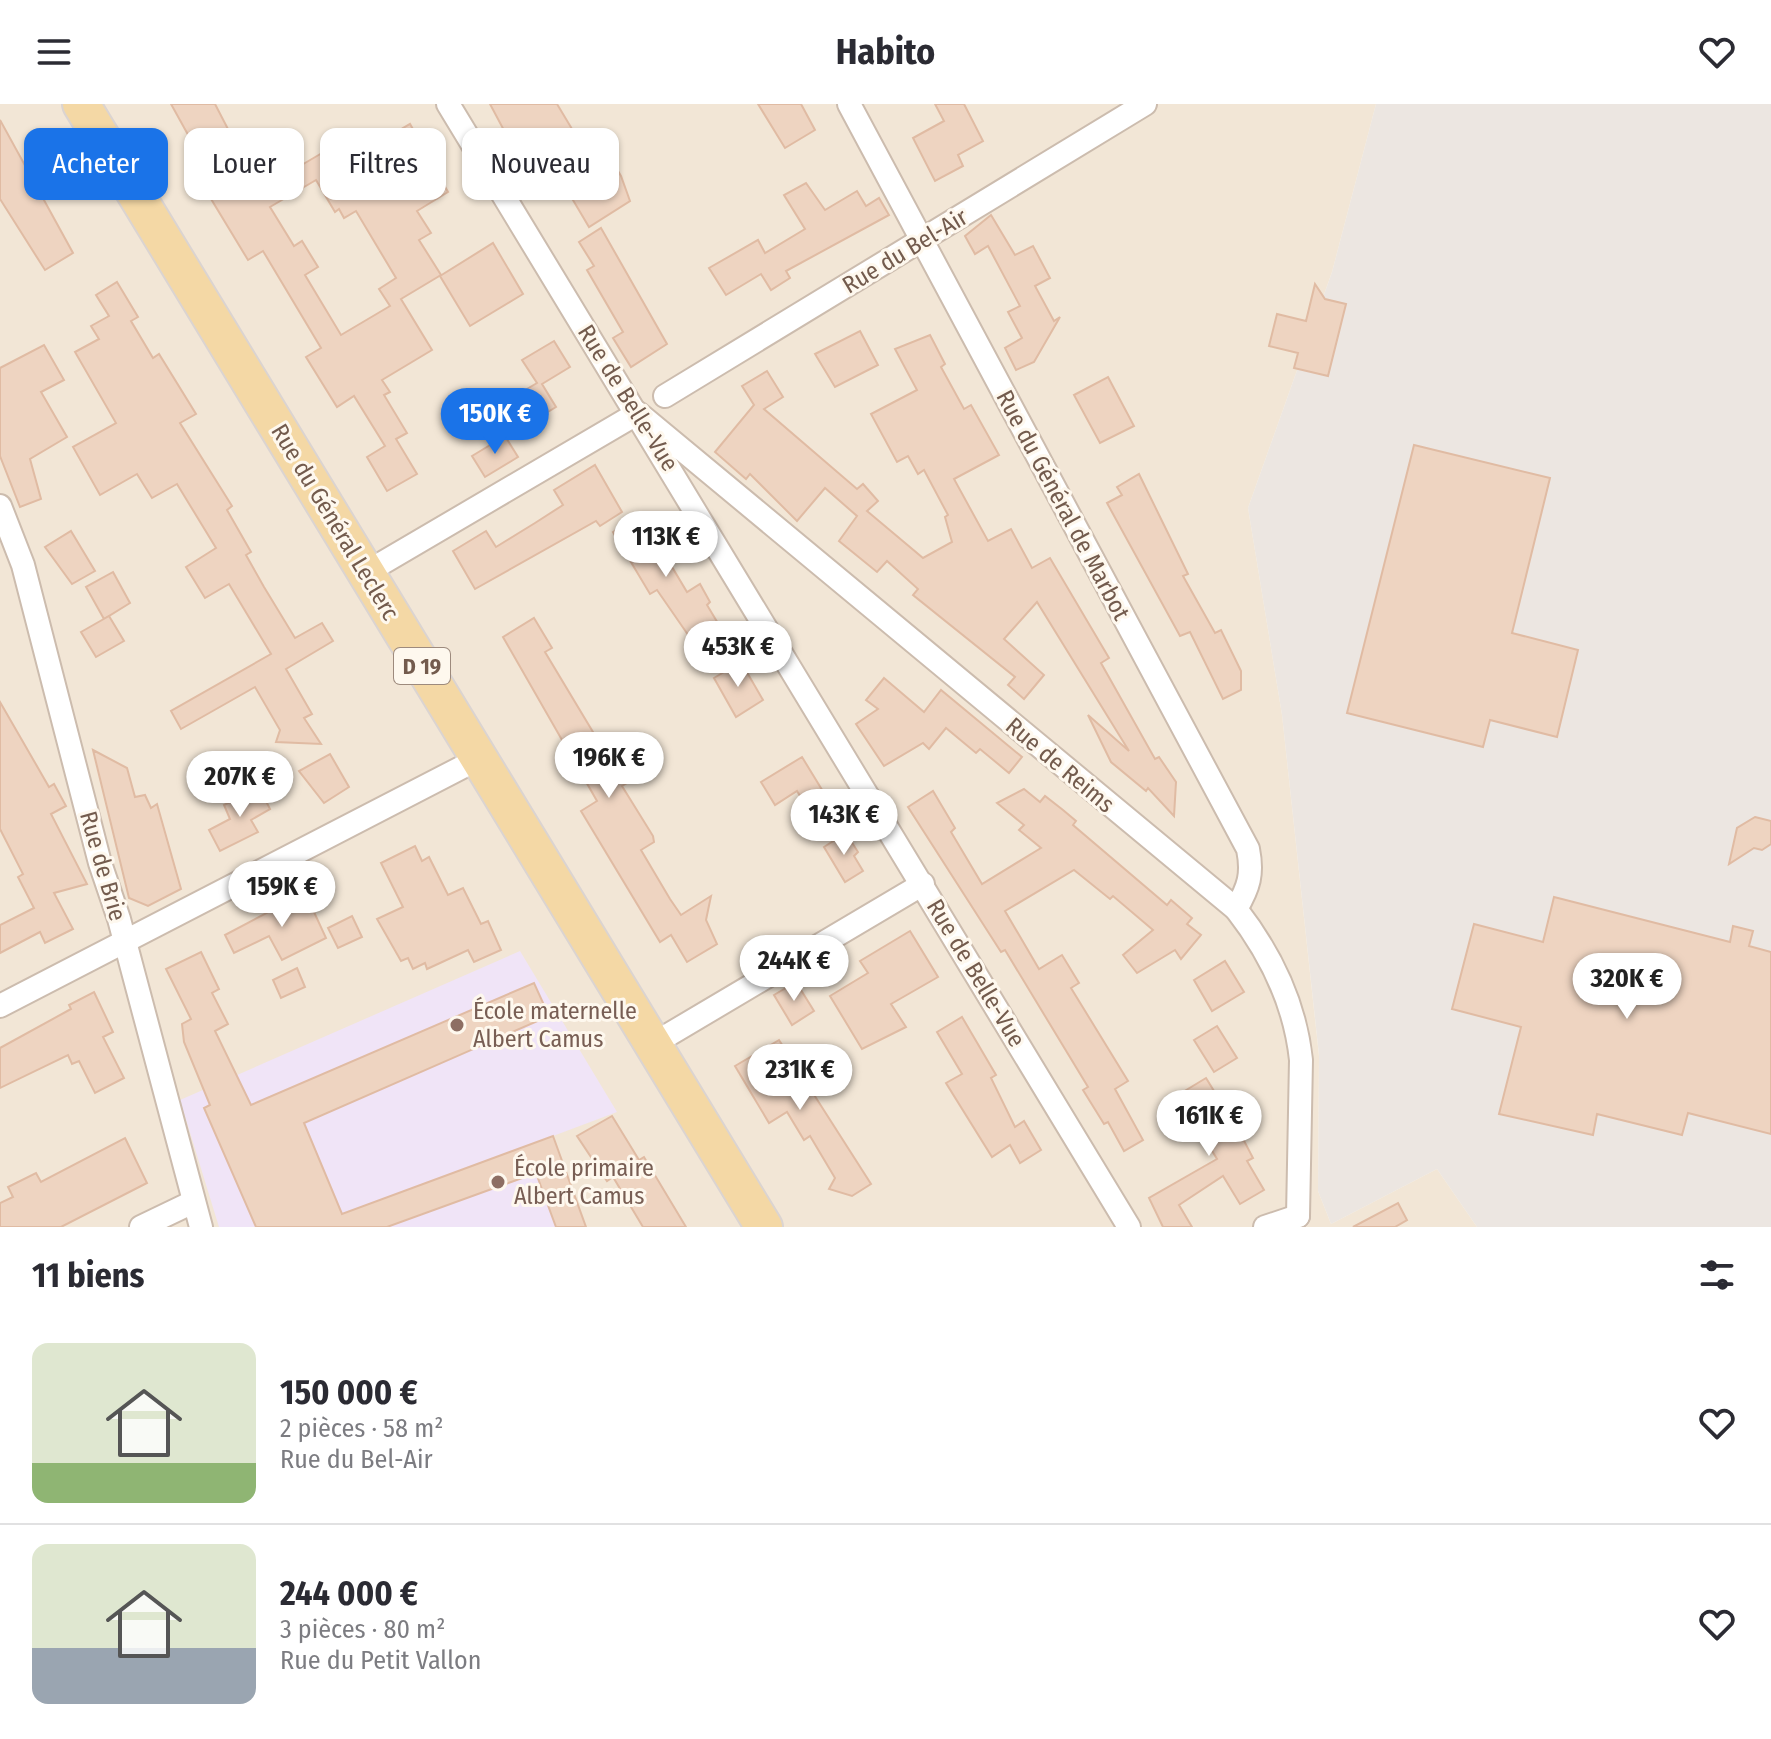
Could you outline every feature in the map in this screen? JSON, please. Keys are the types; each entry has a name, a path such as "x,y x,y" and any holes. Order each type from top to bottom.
{"main road":[{"name":"Rue du Général Leclerc","path":"81,104 764,1227"}],"street":[{"name":"Rue de Belle-Vue","path":"448,104 1129,1227"},
{"name":"Rue du Général de Marbot","path":"849,104 1248,849 1251,878 1236,909"},
{"name":"Rue du Bel-Air","path":"665,396 1145,105"},
{"path":"367,572 638,413"},
{"name":"Rue de Reims","path":"638,413 1236,909 1265,947 1298,1034 1303,1222"},
{"name":"Rue de Brie","path":"0,506 23,565 100,863 125,943 201,1227"},
{"path":"0,1006 478,759"},
{"path":"653,1044 923,884"},
{"path":"141,1227 193,1202"},
{"path":"1265,1227 1303,1222"}],"shaded area":[{"path":"0,104 1376,104 1332,272 1248,508 1282,715 1319,1056 1318,1191 1331,1224 1437,1169 1477,1227 0,1227"},
{"path":"1376,104 1771,104 1771,1227 1477,1227 1437,1169 1331,1224 1318,1191 1319,1055 1282,715 1248,508 1332,272"},
{"name":"École maternelle Albert Camus","path":"520,951 617,1112 553,1136 586,1227 219,1227 180,1100"}],"building":[{"path":"171,104 215,104 227,128 184,128"},
{"path":"490,104 557,104 571,128 503,128"},
{"path":"758,104 801,104 815,130 785,148"},
{"path":"935,104 964,104 983,141 958,155 963,166 935,181 913,138 944,121"},
{"path":"0,120 24,164 24,200 44,200 73,253 45,270 0,199"},
{"path":"320,154 320,187 316,180 304,187 304,164"},
{"path":"619,173 630,201 589,227 573,200 619,200"},
{"path":"806,183 825,210 857,191 866,206 879,198 889,215 786,271 790,278 771,290 761,274 726,295 709,268 758,240 765,253 805,229 784,195"},
{"path":"212,200 282,200 270,207 294,246 302,241 318,267 305,275 341,335 390,306 379,289 396,278 356,211 344,218 339,209 335,212 328,200 435,200 417,211 431,233 419,240 441,275 401,299 432,350 382,380 390,392 384,395 407,433 396,439 417,474 387,491 367,457 385,446 354,396 337,407 306,357 321,348 263,251 248,260"},
{"path":"991,215 1015,255 1033,246 1050,278 1035,286 1054,321 1060,317 1034,362 1016,370 1005,348 1022,338 1008,312 1020,306 988,246 975,254 965,236"},
{"path":"601,228 667,344 631,367 613,338 623,332 587,270 594,266 579,242"},
{"path":"493,243 523,294 470,326 440,276"},
{"path":"117,282 138,317 131,321 153,358 159,354 196,414 180,423 232,506 227,510 251,552 246,555 264,587 295,638 322,623 333,641 286,669 312,714 304,718 321,744 276,742 280,730 255,687 181,729 171,711 271,654 229,584 205,598 186,567 216,548 177,484 152,498 137,474 100,495 73,447 116,423 75,352 99,339 91,326 109,316 96,295"},
{"path":"1315,284 1325,299 1346,304 1328,376 1294,368 1298,353 1269,346 1277,314 1306,321"},
{"path":"860,331 878,365 835,387 815,354"},
{"path":"930,335 945,364 941,367 964,409 971,405 999,455 954,479 988,541 1011,529 1032,568 1050,558 1109,658 1101,663 1155,759 1159,757 1176,782 1174,816 1148,788 1146,791 1111,762 1088,715 1129,751 1037,602 1004,639 1044,675 1024,699 1008,685 1015,677 913,595 918,589 887,561 877,572 839,541 857,516 825,488 797,521 750,474 746,479 715,452 754,405 742,386 767,371 783,397 764,409 857,489 863,484 878,501 867,511 923,558 952,542 945,517 948,515 924,470 918,474 908,456 897,462 871,414 917,390 895,349"},
{"path":"554,341 570,367 542,384 556,407 507,437 493,414 505,407 503,403 537,383 522,360"},
{"path":"44,345 64,380 41,392 67,437 30,459 41,499 20,507 0,456 0,368"},
{"path":"1108,377 1134,426 1100,443 1074,395"},
{"path":"505,436 518,457 485,477 472,456"},
{"path":"1414,445 1550,478 1512,633 1578,650 1557,737 1490,720 1483,747 1347,713"},
{"path":"595,465 622,512 600,526 596,521 475,589 453,551 486,531 496,547 563,505 554,490"},
{"path":"1139,474 1188,574 1183,576 1215,633 1221,630 1241,671 1241,690 1223,699 1190,632 1180,636 1107,503 1122,495 1117,487"},
{"path":"641,515 687,592 700,584 710,602 707,605 719,625 693,642 657,590 650,594 613,532"},
{"path":"71,531 95,571 72,584 45,547"},
{"path":"113,572 130,603 104,619 86,587"},
{"path":"109,616 124,641 96,657 81,632"},
{"path":"534,618 552,648 545,652 599,742 604,740 625,774 627,783 622,786 653,836 654,842 641,850 670,899 681,915 711,896 706,920 717,944 687,962 671,935 660,942 581,811 597,801 503,637"},
{"path":"741,662 763,700 736,717 714,678"},
{"path":"884,678 924,712 941,690 1022,757 1009,773 980,749 976,753 946,728 929,749 923,743 884,766 856,724 878,709 866,700"},
{"path":"0,702 49,787 54,784 66,806 51,814 87,884 54,893 73,929 45,943 40,932 0,953 0,925 34,908 18,877 23,874 0,829"},
{"path":"93,750 127,768 135,797 145,795 151,808 157,804 181,889 148,906 129,898"},
{"path":"330,754 349,787 324,803 299,771"},
{"path":"802,757 827,798 808,809 797,791 775,805 761,782"},
{"path":"259,787 270,809 251,820 258,832 220,851 209,830 230,819 224,805"},
{"path":"1024,789 1040,802 1045,796 1063,810 1076,821 1073,825 1167,905 1171,900 1192,918 1187,924 1201,935 1181,959 1175,950 1137,973 1123,955 1153,930 1113,896 1110,899 1074,870 1005,911 1039,969 1062,955 1079,983 1071,988 1128,1081 1115,1089 1143,1140 1124,1151 1108,1122 1104,1124 1083,1090 1088,1087 1005,950 1001,952 908,807 933,791 955,828 951,832 982,884 1041,848 1019,830 1024,825 997,803"},
{"path":"1755,817 1771,821 1771,844 1762,850 1754,848 1729,864 1737,828"},
{"path":"846,833 858,852 854,856 863,871 845,882 824,847"},
{"path":"415,846 422,861 429,857 448,895 463,888 481,924 488,921 501,950 474,962 468,950 427,969 425,963 413,969 408,958 401,961 377,919 403,907 381,863"},
{"path":"1554,897 1730,942 1733,926 1753,931 1749,946 1771,952 1771,1134 1688,1113 1682,1135 1597,1114 1593,1135 1499,1114 1521,1027 1452,1009 1474,924 1543,942"},
{"path":"295,898 308,899 326,938 282,960 269,936 234,953 225,935"},
{"path":"352,916 362,937 338,948 328,928"},
{"path":"910,931 938,977 891,1004 906,1027 862,1049 830,996 868,973 860,961"},
{"path":"201,952 219,989 212,993 228,1024 215,1031 251,1105 534,983 549,1016 304,1123 342,1214 553,1136 586,1227 556,1227 536,1173 387,1227 256,1227 204,1108 210,1105 184,1042 182,1024 191,1019 166,969"},
{"path":"1225,961 1244,992 1212,1011 1194,980"},
{"path":"297,968 305,987 281,998 273,980"},
{"path":"796,982 814,1011 792,1025 774,995"},
{"path":"94,992 113,1032 103,1037 124,1078 95,1093 79,1061 72,1064 68,1055 0,1088 0,1048 71,1009 69,1005"},
{"path":"962,1017 996,1075 991,1078 1015,1127 1024,1121 1041,1150 1020,1163 1010,1145 992,1157 946,1083 962,1074 937,1032"},
{"path":"1217,1026 1237,1058 1214,1072 1194,1040"},
{"path":"779,1040 871,1184 852,1196 829,1189 835,1178 810,1136 804,1140 787,1112 769,1123 735,1066"},
{"path":"1206,1078 1253,1158 1247,1161 1264,1190 1240,1204 1223,1176 1179,1205 1192,1227 1163,1227 1149,1198 1217,1159 1178,1095"},
{"path":"612,1116 639,1160 644,1157 686,1227 643,1227 613,1177 607,1181 577,1136"},
{"path":"125,1138 147,1183 61,1227 0,1227 0,1203 13,1197 8,1187 36,1173 41,1182"},
{"path":"1398,1203 1407,1220 1395,1227 1353,1227"}],"place":[{"name":"École maternelle Albert Camus","path":"457,1025"},
{"name":"École primaire Albert Camus","path":"498,1182"}]}
